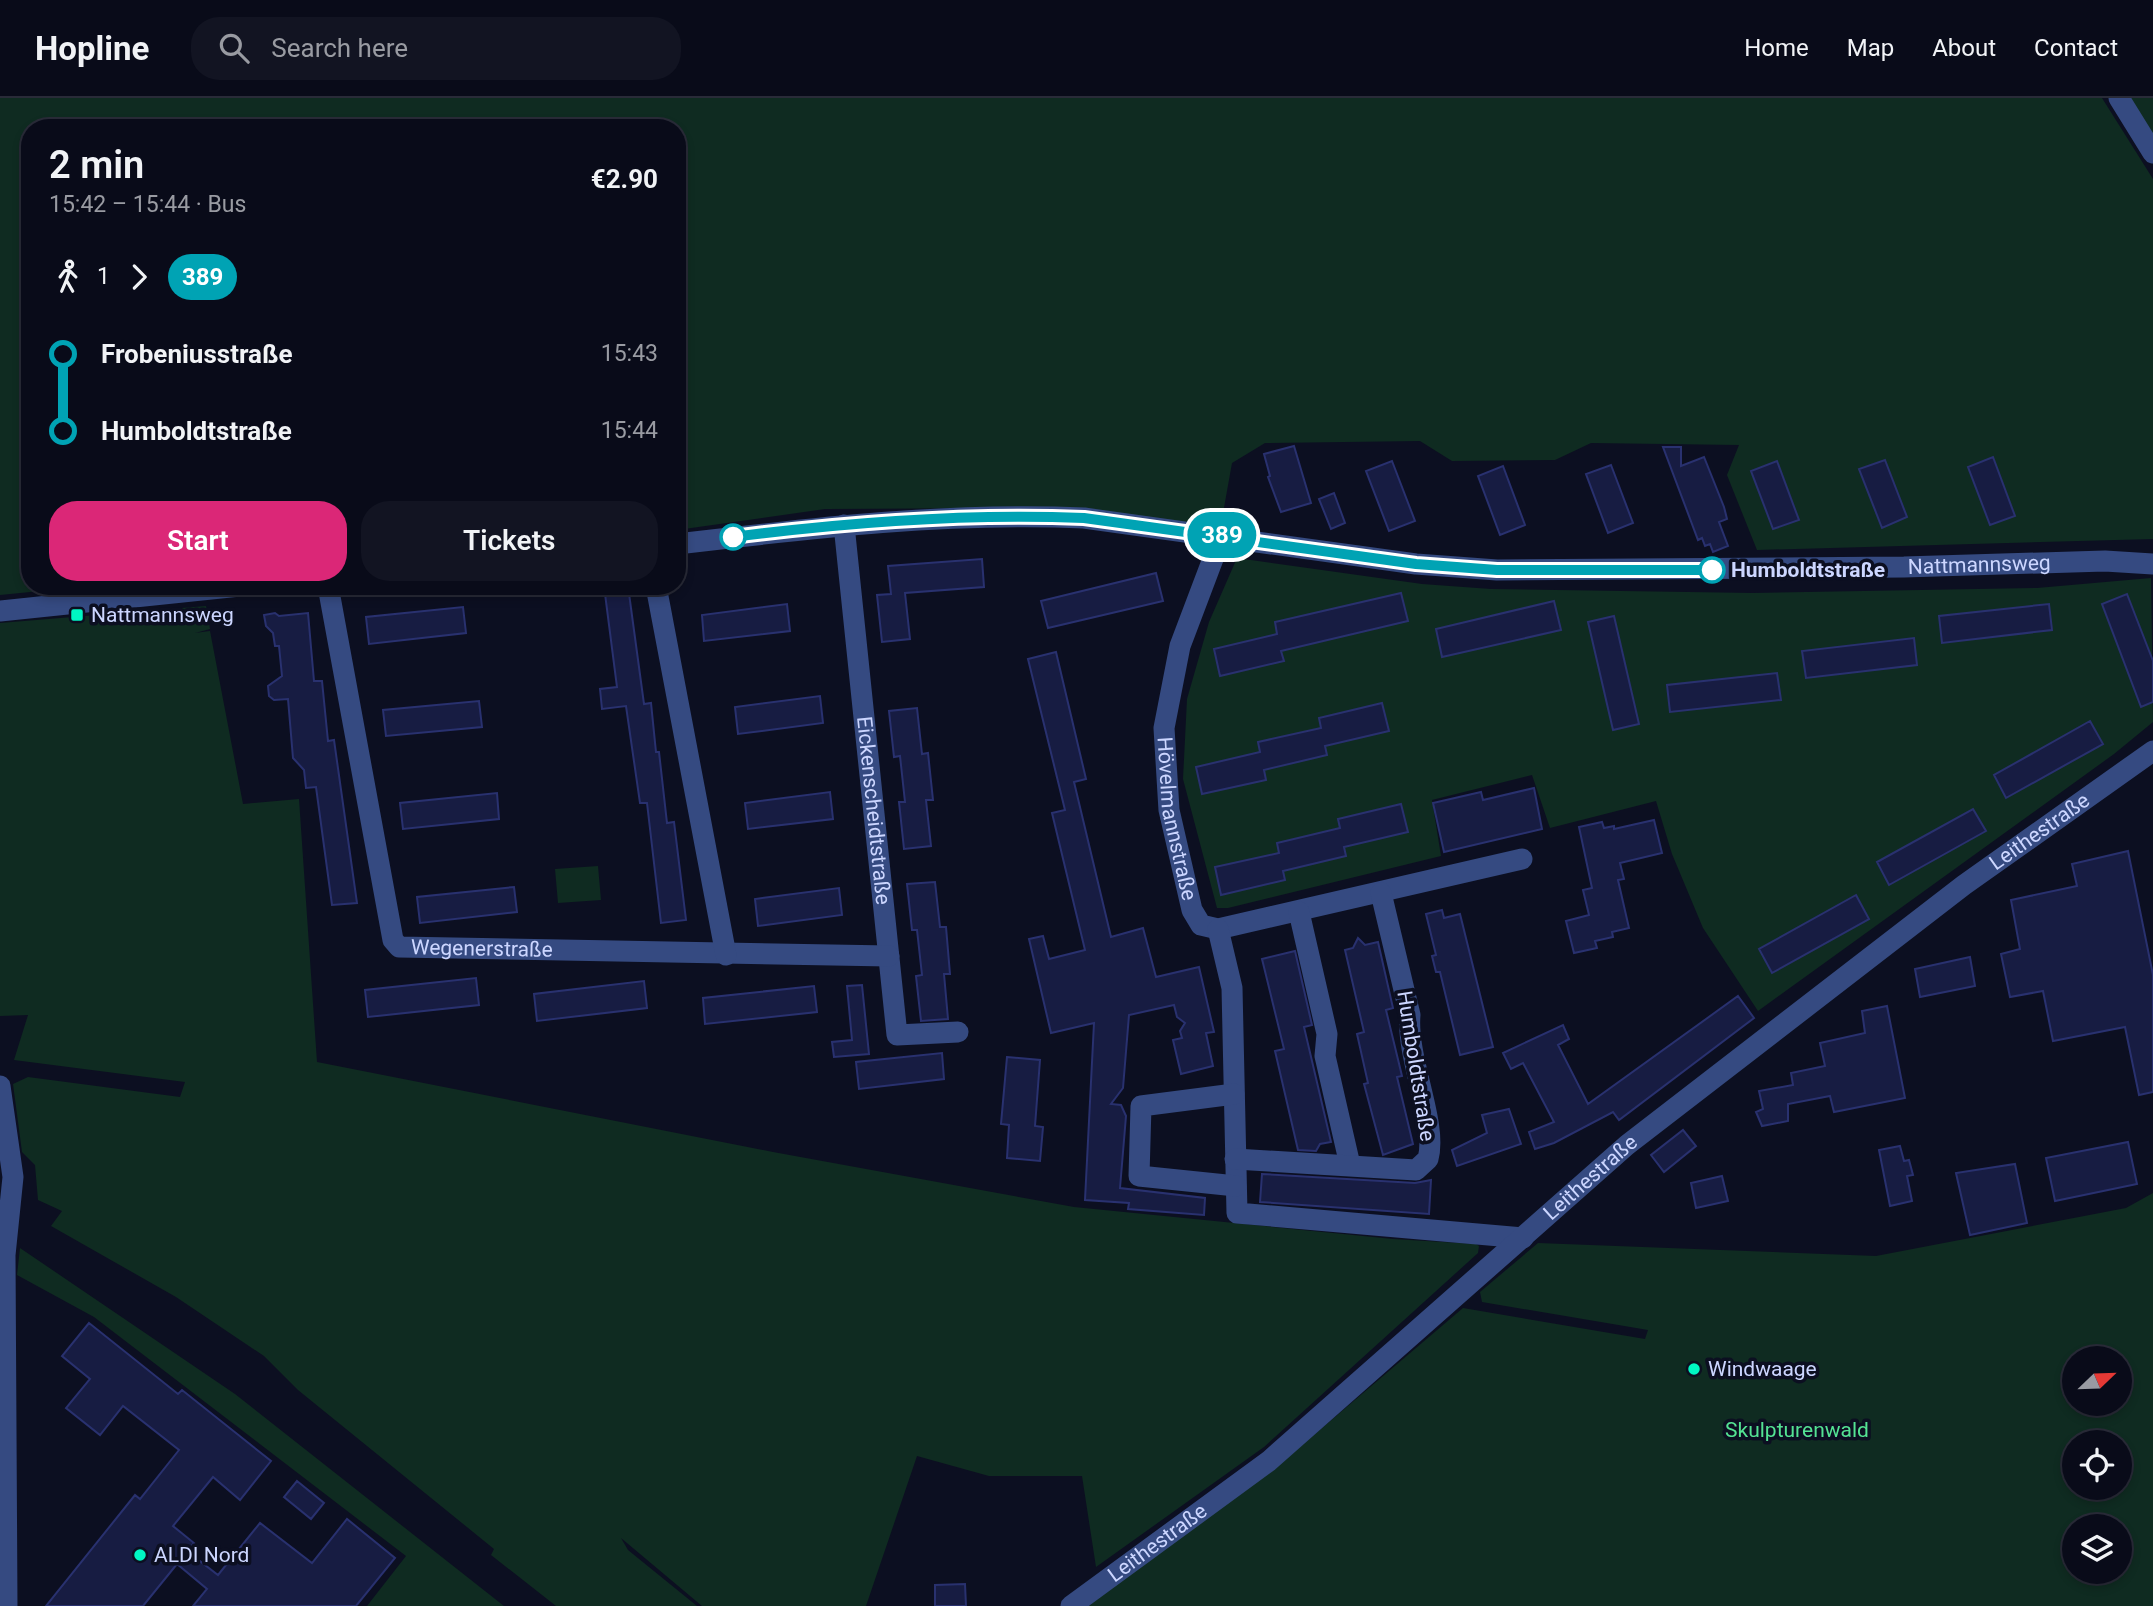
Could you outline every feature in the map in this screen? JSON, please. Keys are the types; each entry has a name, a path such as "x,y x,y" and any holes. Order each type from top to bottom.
{"street":[{"path":"2119,98 2153,153"},
{"name":"Nattmannsweg","path":"686,543 844,525 956,516 1035,516 1084,518 1222,535 1416,564 1497,570 1904,567 2105,561 2153,565"},
{"name":"Eickenscheidtstraße","path":"844,525 897,1035 958,1032"},
{"name":"Hövelmannstraße","path":"1218,929 1201,925 1192,910 1169,810 1164,728 1180,646 1222,535"},
{"path":"0,611 154,595"},
{"name":"Wegenerstraße","path":"330,595 393,940 399,947 889,956"},
{"path":"658,595 726,955"},
{"name":"Leithestraße","path":"2126,768 2153,741"},
{"name":"Leithestraße","path":"1071,1606 1269,1461 1649,1128 1964,885 2153,751"},
{"path":"1522,859 1218,929 1232,988 1237,1213 1523,1238"},
{"name":"Humboldtstraße","path":"1236,1159 1416,1170 1428,1159 1431,1149 1409,1033 1410,1015 1381,893"},
{"path":"1298,912 1327,1034 1325,1056 1350,1165"},
{"path":"0,1086 13,1177 5,1255 7,1606"},
{"path":"1234,1094 1140,1106 1139,1176 1236,1186"}],"green space":[{"path":"0,98 2102,98 2153,179 2153,539 1757,550 1727,475 1739,445 1591,443 1555,460 1452,461 1420,441 1265,443 1232,463 1220,530 1014,508 825,509 686,529 686,119 21,119 21,593 0,595"},
{"path":"2126,98 2153,98 2153,141"},
{"path":"1237,558 1422,584 1491,589 1753,593 2037,588 2151,578 2153,722 2114,754 1758,1011 1703,928 1672,854 1656,801 1550,828 1532,775 1432,800 1441,856 1228,908 1217,908 1183,779 1187,699 1209,622"},
{"path":"206,606 210,629 195,633 210,631 243,804 299,799 317,1062 773,1152 1074,1207 1393,1239 1476,1244 1479,1246 1478,1253 1264,1447 1096,1567 1082,1476 989,1476 917,1456 866,1606 702,1606 621,1538 628,1550 697,1606 556,1606 491,1555 494,1549 298,1390 264,1356 176,1297 51,1226 62,1211 38,1200 35,1165 22,1152 13,1084 28,1077 180,1097 185,1082 14,1060 28,1015 0,1016 0,623"},
{"path":"598,866 601,900 558,903 555,869"},
{"name":"Skulpturenwald","path":"2153,1193 2153,1606 1088,1606 1275,1468 1463,1308 1645,1339 1648,1330 1482,1302 1480,1292 1538,1243 1876,1256 2126,1208"},
{"path":"20,1248 235,1394 504,1606 367,1606 406,1556 94,1317 17,1275"}],"building":[{"path":"1294,446 1311,503 1281,512 1268,477 1270,476 1264,454"},
{"path":"1663,447 1681,447 1681,466 1704,457 1724,507 1727,519 1719,522 1728,546 1713,552 1710,544 1705,546 1702,538 1698,540"},
{"path":"1993,457 2015,516 1990,525 1968,467"},
{"path":"1885,460 1907,517 1882,528 1859,469"},
{"path":"1392,461 1415,521 1389,531 1366,471"},
{"path":"1777,461 1799,520 1773,529 1751,471"},
{"path":"1611,465 1633,523 1608,533 1586,474"},
{"path":"1503,466 1525,525 1500,535 1478,476"},
{"path":"1334,493 1345,523 1331,529 1319,499"},
{"path":"982,559 984,587 905,593 910,639 882,642 877,595 891,594 888,566"},
{"path":"1156,573 1163,601 1048,628 1041,601"},
{"path":"1401,593 1408,621 1281,651 1284,661 1220,676 1214,649 1277,634 1275,622"},
{"path":"2127,594 2153,661 2153,702 2141,707 2102,604"},
{"path":"605,595 629,595 644,704 651,703 667,823 674,822 686,920 661,923 647,803 640,803 626,706 602,709 600,689 617,687"},
{"path":"1554,601 1561,630 1442,657 1436,629"},
{"path":"787,604 790,631 704,641 702,615"},
{"path":"2049,604 2052,630 1942,643 1939,616"},
{"path":"463,607 466,633 369,644 366,617"},
{"path":"275,613 279,616 308,613 314,681 322,681 328,741 334,740 357,903 332,905 316,787 306,788 304,770 293,758 288,699 274,700 269,696 268,686 282,676 279,646 275,646 273,633 266,626 264,615"},
{"path":"1614,616 1639,724 1613,730 1588,622"},
{"path":"1914,638 1917,665 1806,678 1802,651"},
{"path":"1056,652 1086,779 1074,782 1111,937 1143,928 1156,977 1199,967 1214,1032 1206,1033 1213,1066 1181,1074 1173,1040 1182,1038 1180,1031 1185,1023 1177,1017 1174,1005 1129,1015 1123,1088 1111,1104 1121,1105 1126,1116 1120,1188 1205,1198 1204,1215 1128,1209 1129,1203 1085,1200 1094,1023 1051,1033 1029,939 1043,936 1049,959 1085,950 1052,813 1065,810 1028,659"},
{"path":"1777,673 1781,700 1670,712 1667,685"},
{"path":"820,696 823,723 738,734 735,707"},
{"path":"479,701 482,727 386,736 383,710"},
{"path":"1382,703 1389,731 1325,746 1327,755 1264,770 1266,780 1202,794 1196,767 1260,752 1258,742 1321,728 1319,718"},
{"path":"917,708 922,754 928,753 933,800 926,800 931,846 904,849 899,802 905,802 900,756 894,757 889,711"},
{"path":"2090,721 2103,744 2006,798 1994,775"},
{"path":"1534,788 1542,829 1444,852 1433,803 1481,792 1483,800"},
{"path":"830,792 833,819 748,829 745,803"},
{"path":"497,793 499,819 403,829 400,803"},
{"path":"1401,804 1408,832 1344,847 1346,856 1283,871 1285,880 1221,895 1215,867 1279,853 1277,843 1340,828 1338,819"},
{"path":"1973,809 1986,831 1889,885 1877,862"},
{"path":"1654,820 1662,853 1620,863 1624,879 1618,880 1629,928 1612,932 1613,937 1595,941 1597,948 1574,953 1566,921 1589,915 1583,890 1592,888 1579,827 1602,822 1604,828 1614,826 1614,829"},
{"path":"2128,851 2153,975 2153,1092 2139,1095 2125,1027 2053,1041 2043,991 2010,997 2001,954 2020,949 2011,900 2077,886 2072,864"},
{"path":"935,882 940,927 946,927 950,974 944,974 948,1019 921,1021 916,976 922,975 917,930 912,930 907,884"},
{"path":"514,887 517,912 420,923 417,897"},
{"path":"839,888 842,915 758,926 755,899"},
{"path":"1856,895 1869,919 1772,973 1759,949"},
{"path":"1442,910 1444,918 1460,914 1493,1047 1460,1055 1440,972 1436,972 1432,956 1436,955 1426,914"},
{"path":"1358,938 1365,945 1378,942 1393,1008 1386,1010 1402,1076 1397,1077 1413,1144 1383,1155 1364,1084 1368,1083 1357,1034 1364,1032 1345,950 1353,948"},
{"path":"1295,951 1312,1025 1304,1027 1331,1142 1320,1144 1316,1151 1298,1150 1275,1051 1284,1049 1262,959"},
{"path":"1970,957 1975,986 1920,997 1915,969"},
{"path":"476,978 479,1005 368,1017 365,990"},
{"path":"644,981 647,1008 537,1021 534,994"},
{"path":"862,985 869,1054 834,1057 832,1042 852,1040 847,986"},
{"path":"814,986 817,1012 705,1024 703,998"},
{"path":"1738,996 1754,1018 1619,1120 1613,1112 1554,1143 1535,1149 1529,1132 1554,1122 1523,1063 1511,1069 1503,1053 1563,1025 1569,1039 1558,1045 1588,1104"},
{"path":"1887,1006 1905,1098 1834,1112 1830,1096 1788,1104 1788,1121 1762,1126 1756,1112 1763,1109 1759,1091 1793,1085 1791,1073 1825,1066 1820,1043 1865,1033 1862,1011"},
{"path":"942,1053 944,1079 859,1089 856,1062"},
{"path":"1007,1057 1040,1060 1035,1126 1043,1127 1040,1161 1007,1158 1009,1125 1001,1124"},
{"path":"1509,1109 1521,1144 1457,1166 1452,1150 1487,1133 1482,1115"},
{"path":"1683,1130 1696,1146 1664,1172 1651,1155"},
{"path":"2128,1142 2137,1184 2055,1201 2046,1158"},
{"path":"1900,1146 1904,1161 1909,1160 1913,1175 1907,1176 1912,1201 1890,1206 1879,1150"},
{"path":"2015,1164 2027,1223 1970,1235 1956,1173"},
{"path":"1262,1174 1415,1183 1431,1180 1429,1214 1260,1202"},
{"path":"1722,1176 1728,1201 1696,1208 1691,1183"},
{"path":"89,1323 178,1394 182,1390 271,1461 240,1500 213,1477 173,1526 194,1543 187,1551 218,1575 260,1523 312,1563 347,1519 395,1558 356,1606 193,1606 207,1589 177,1564 143,1606 46,1606 135,1495 140,1499 179,1450 123,1406 100,1435 66,1408 90,1379 62,1356"},
{"path":"297,1481 324,1503 311,1519 284,1497"},
{"path":"965,1584 966,1606 935,1606 935,1585"}],"bus line":[{"name":"389","path":"733,537 956,516 1035,516 1084,518 1222,535 1416,564 1580,572 1712,570"}],"place":[{"name":"Humboldtstraße","path":"1712,570"},
{"name":"Nattmannsweg","path":"77,615"},
{"name":"Windwaage","path":"1694,1369"},
{"name":"ALDI Nord","path":"140,1555"}]}
